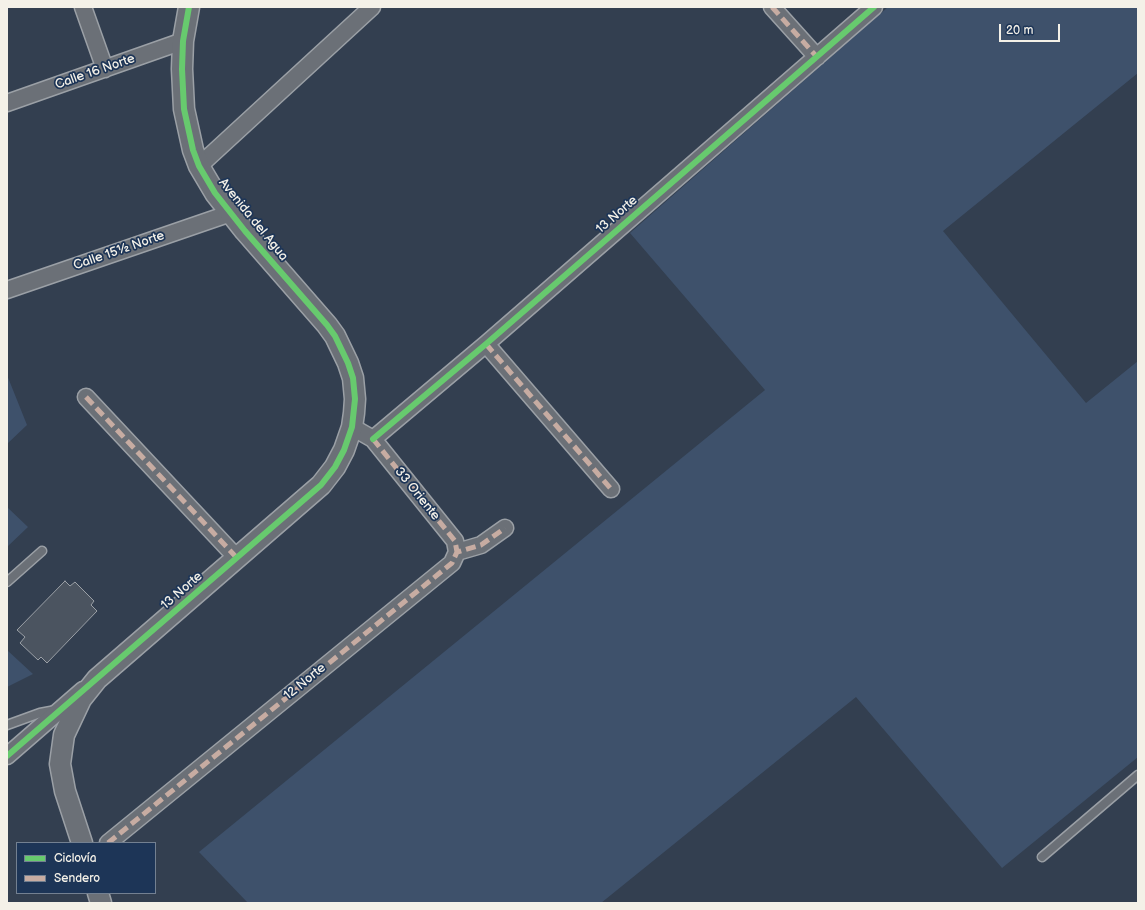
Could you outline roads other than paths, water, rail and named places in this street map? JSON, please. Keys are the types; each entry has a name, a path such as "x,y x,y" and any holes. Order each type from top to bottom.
{"street":[{"path":"83,7 105,69"},
{"name":"Avenida del Agua","path":"189,7 183,41 182,69 184,109 193,150 200,166 216,193 231,213 327,324 335,336 348,363 353,378 355,399 352,427"},
{"path":"200,166 372,7"},
{"path":"772,7 817,57"},
{"name":"13 Norte","path":"373,438 486,344 874,7"},
{"name":"Calle 16 Norte","path":"7,103 183,41"},
{"name":"Calle 15½ Norte","path":"7,290 231,213"},
{"path":"486,344 611,489"},
{"path":"86,397 237,558"},
{"path":"352,427 373,438"},
{"name":"13 Norte","path":"7,756 321,485 344,450 352,427"},
{"name":"33 Oriente","path":"373,438 455,541 457,552"},
{"path":"457,552 480,545 505,528"},
{"name":"12 Norte","path":"109,842 452,563 457,552"},
{"path":"82,842 65,792 60,764 64,735 81,699 97,679"}],"lane":[{"path":"7,582 42,551"},
{"path":"7,725 40,713 61,710"},
{"path":"1042,857 1138,775"}]}
